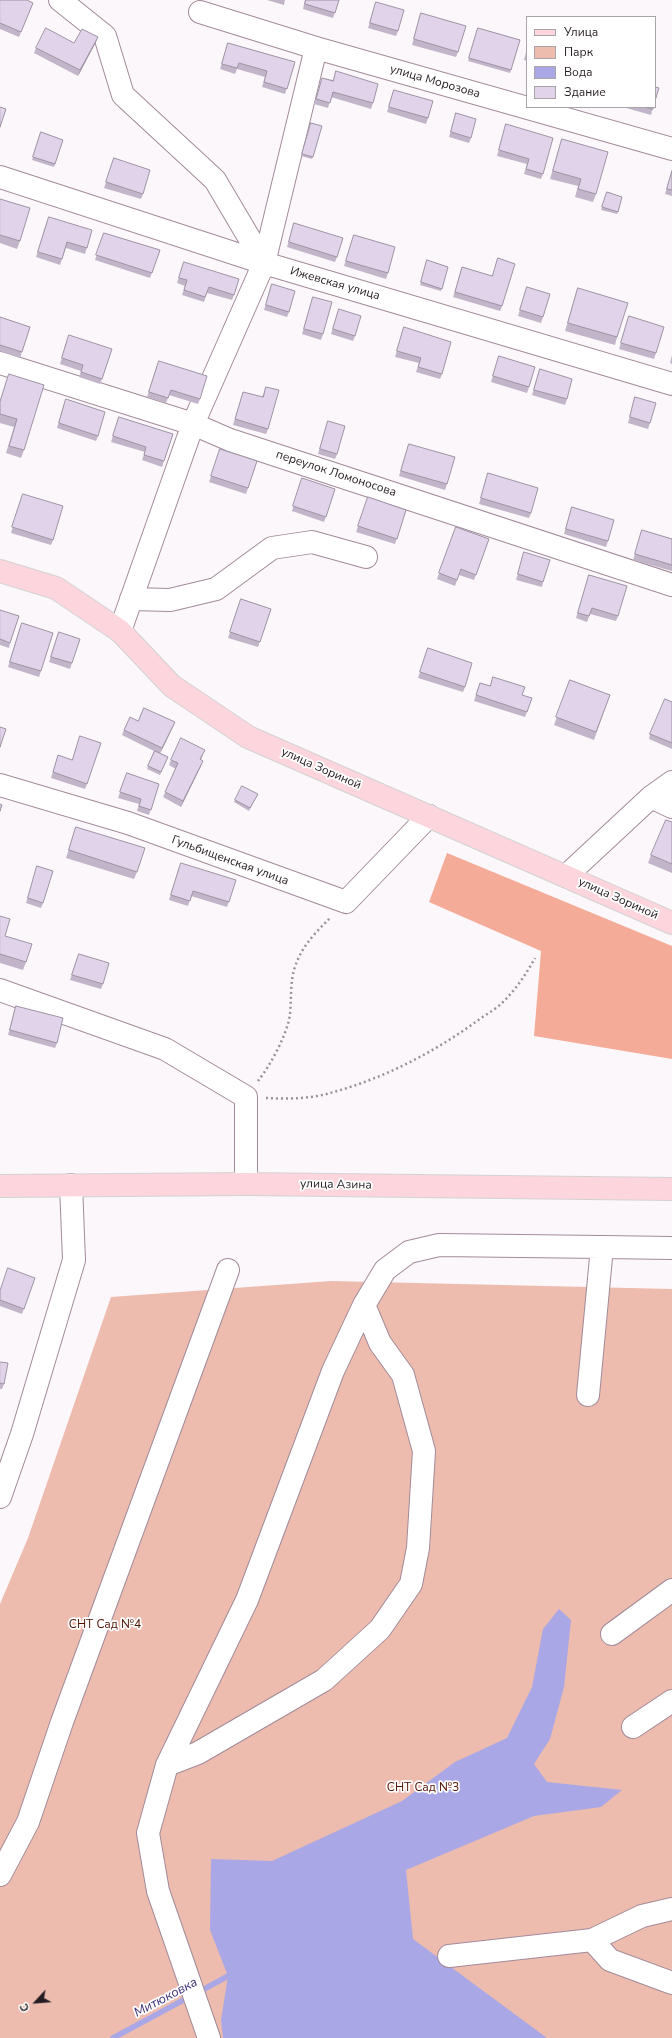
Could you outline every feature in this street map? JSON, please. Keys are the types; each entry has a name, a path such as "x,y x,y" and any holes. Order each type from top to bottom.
{"main road":[{"name":"улица Зориной","path":"0,571 56,588 120,631 172,686 248,736 672,923"},
{"name":"улица Азина","path":"0,1186 246,1184 672,1189"}],"street":[{"path":"60,0 105,36 123,95 215,180 264,264"},
{"name":"улица Морозова","path":"200,12 316,48 526,108"},
{"path":"120,631 193,424 264,264 316,48"},
{"name":"улица Морозова","path":"527,108 672,149"},
{"name":"Ижевская улица","path":"0,178 264,264 672,384"},
{"name":"переулок Ломоносова","path":"0,363 193,424 230,440 672,585"},
{"path":"131,599 170,600 216,589 272,548 312,542 366,556"},
{"path":"566,876 651,797 672,782"},
{"name":"Гульбищенская улица","path":"0,785 128,823 346,902"},
{"path":"651,797 672,807"},
{"path":"346,902 429,816"},
{"path":"0,990 165,1049 246,1097 246,1184"},
{"path":"0,1497 22,1434 74,1260 71,1185"},
{"path":"209,2038 158,1891 148,1833 167,1765 247,1600 332,1372 364,1305 386,1270 409,1252 439,1245 672,1248"},
{"path":"588,1395 602,1247"},
{"path":"1,1869 28,1822 62,1722 228,1270"},
{"path":"167,1765 198,1753 324,1680 380,1629 411,1584 418,1548 424,1451 403,1375 380,1343 364,1305"},
{"path":"612,1634 672,1590"},
{"path":"633,1727 672,1701"},
{"path":"449,1956 592,1940 642,1916 672,1910"},
{"path":"592,1940 610,1960 672,1983"}],"path":[{"path":"246,1097 262,1077 278,1049 290,1015 290,981 299,956 317,932 346,902"},
{"path":"246,1097 286,1099 328,1094 371,1079 420,1057 464,1031 502,1002 523,979 535,958"}],"green space":[{"name":"СНТ Сад №3","path":"331,1281 672,1289 672,2038 0,2038 0,1604 28,1538 111,1297"}],"shaded area":[{"path":"447,853 672,946 672,1059 534,1036 541,951 429,902"}],"water":[{"path":"559,1609 571,1620 564,1687 550,1739 534,1764 547,1782 622,1790 601,1807 534,1816 406,1870 413,1939 547,2038 223,2038 221,2020 228,1976 210,1930 211,1859 272,1861 402,1801 455,1762 507,1738 532,1687 543,1629"}],"building":[{"path":"0,0 27,0 33,3 21,32 0,23"},
{"path":"306,0 339,0 335,13 305,4"},
{"path":"376,2 404,10 398,31 370,23"},
{"path":"421,13 466,26 458,52 414,39"},
{"path":"46,28 74,43 82,29 98,37 80,70 36,48"},
{"path":"478,28 520,40 511,70 469,58"},
{"path":"228,43 295,62 287,89 264,82 267,71 239,63 237,68 222,64"},
{"path":"336,71 378,84 373,103 333,92 330,103 316,99 322,78 333,81"},
{"path":"656,87 659,88 656,98"},
{"path":"394,90 433,101 428,118 389,107"},
{"path":"0,107 6,109 0,127"},
{"path":"456,113 476,119 471,138 451,132"},
{"path":"311,123 322,126 313,157 302,154"},
{"path":"506,124 553,138 543,174 526,169 529,159 499,150"},
{"path":"41,132 63,140 55,164 33,157"},
{"path":"562,139 608,152 596,194 578,189 581,179 553,171"},
{"path":"114,158 150,170 143,194 106,182"},
{"path":"672,171 672,190 667,189"},
{"path":"607,192 622,197 618,212 602,207"},
{"path":"0,199 30,208 20,241 0,235"},
{"path":"49,217 92,230 87,248 67,242 62,259 38,252"},
{"path":"294,223 343,238 337,257 289,242"},
{"path":"104,233 160,250 152,273 96,255"},
{"path":"354,235 395,247 388,273 346,261"},
{"path":"498,258 515,264 502,306 455,292 462,267 492,276"},
{"path":"427,260 448,267 442,289 421,282"},
{"path":"184,262 239,279 234,295 209,287 205,297 184,290 187,280 179,278"},
{"path":"272,284 295,291 289,312 266,305"},
{"path":"527,287 550,294 543,317 520,310"},
{"path":"578,288 628,303 617,337 568,323"},
{"path":"313,297 332,302 323,334 304,329"},
{"path":"339,309 361,316 355,336 333,329"},
{"path":"629,316 664,327 656,353 621,343"},
{"path":"0,317 30,327 22,352 0,345"},
{"path":"404,327 451,342 442,374 418,367 421,358 397,351"},
{"path":"69,335 112,349 102,379 81,372 83,365 62,358"},
{"path":"499,356 535,367 529,387 493,376"},
{"path":"159,361 207,376 200,399 171,390 168,398 149,392"},
{"path":"540,369 572,379 567,399 534,390"},
{"path":"9,374 44,385 24,450 9,446 17,419 0,414 0,402"},
{"path":"266,387 279,390 268,429 235,419 243,392 263,397"},
{"path":"635,397 656,403 650,423 630,417"},
{"path":"66,399 105,412 98,436 59,423"},
{"path":"119,417 173,434 164,461 144,455 146,447 113,436"},
{"path":"328,421 345,426 337,454 320,449"},
{"path":"409,444 455,457 447,484 401,471"},
{"path":"220,449 257,461 248,488 211,476"},
{"path":"488,473 538,488 531,513 481,498"},
{"path":"302,478 335,489 326,517 293,506"},
{"path":"23,494 63,506 53,540 12,527"},
{"path":"368,497 406,510 397,539 358,526"},
{"path":"572,507 614,520 608,541 566,529"},
{"path":"456,527 489,539 476,575 461,569 457,580 439,573"},
{"path":"642,530 672,539 672,565 635,554"},
{"path":"524,552 550,560 543,582 518,574"},
{"path":"589,575 627,586 618,616 592,608 589,616 578,613"},
{"path":"241,599 271,609 260,642 230,632"},
{"path":"0,610 19,616 10,643 0,639"},
{"path":"22,623 53,633 41,671 10,662"},
{"path":"59,632 80,639 72,663 51,657"},
{"path":"428,648 472,663 465,687 420,672"},
{"path":"493,677 525,687 522,695 532,698 527,712 476,695 480,683 490,686"},
{"path":"570,680 610,695 596,732 556,717"},
{"path":"665,699 672,702 672,743 650,734"},
{"path":"144,708 175,722 162,748 124,730 130,717 138,721"},
{"path":"0,727 6,729 0,747"},
{"path":"80,736 101,743 87,784 53,772 58,755 72,760"},
{"path":"181,738 205,750 200,759 203,761 183,801 165,792 178,763 171,760"},
{"path":"155,751 168,757 161,772 148,766"},
{"path":"127,773 159,784 151,810 139,806 141,799 120,792"},
{"path":"242,786 258,794 250,808 235,800"},
{"path":"666,820 672,822 672,864 651,855"},
{"path":"76,827 145,848 137,872 69,850"},
{"path":"181,863 236,880 229,902 193,891 190,901 171,895"},
{"path":"37,866 53,871 43,903 28,898"},
{"path":"0,916 10,919 5,936 32,944 26,962 0,954"},
{"path":"79,954 109,963 103,984 72,975"},
{"path":"16,1006 63,1018 57,1043 10,1030"},
{"path":"8,1268 35,1278 24,1309 0,1300 0,1291"},
{"path":"0,1362 8,1363 4,1384 0,1383"}],"waterway":[{"name":"Митюковка","path":"199,1992 228,1976"},
{"name":"Митюковка","path":"113,2038 189,1997"}],"park label":[{"name":"СНТ Сад №4","path":"105,1625"}]}
